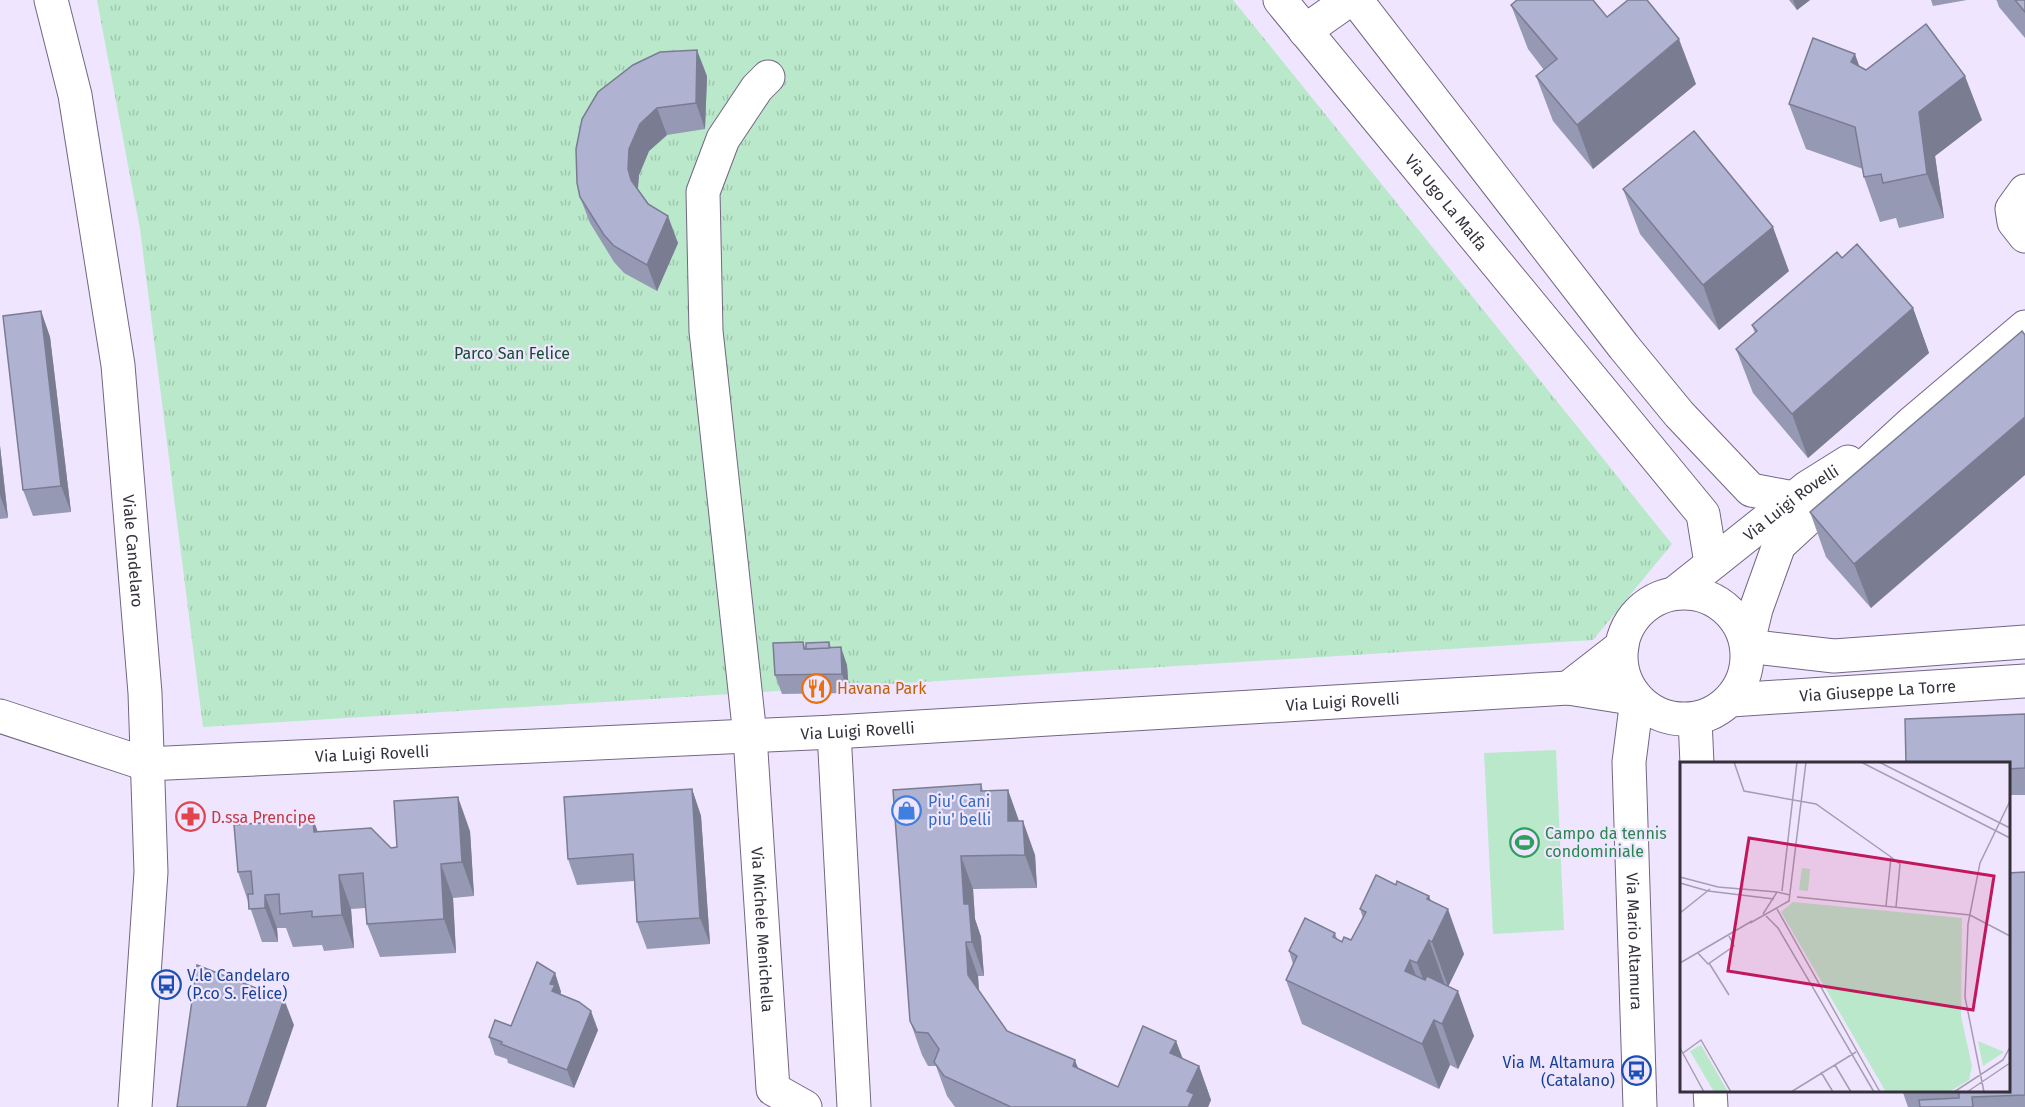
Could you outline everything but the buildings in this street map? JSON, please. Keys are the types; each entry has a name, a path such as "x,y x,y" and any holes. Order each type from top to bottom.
{"street":[{"name":"Viale Candelaro","path":"51,0 75,95 118,365 145,693 151,872 135,1107"},
{"name":"Via Ugo La Malfa","path":"1280,0 1703,514 1711,563"},
{"path":"1305,31 1349,0"},
{"path":"1356,0 1624,347 1680,414 1751,490 1793,498"},
{"path":"750,736 706,331 703,192 723,139 757,88 768,77"},
{"path":"2025,191 2012,209 2014,222 2025,236"},
{"name":"Via Luigi Rovelli","path":"1747,646 1755,609 1779,545 1914,421 2025,327"},
{"path":"1588,375 1624,347"},
{"name":"Via Luigi Rovelli","path":"1675,593 1793,498 1914,421"},
{"path":"1675,593 1693,593 1715,600 1734,616 1740,625 1747,646 1748,660 1743,682 1731,700 1718,711 1695,719 1676,719 1655,713 1637,699 1629,687 1621,666 1626,630 1639,611 1654,600 1675,593"},
{"path":"1747,646 1834,656 2025,642"},
{"path":"1568,688 1622,646"},
{"name":"Via Giuseppe La Torre","path":"1731,700 2025,681"},
{"path":"1568,688 1637,699"},
{"name":"Via Luigi Rovelli","path":"146,765 834,732 1568,688"},
{"name":"Via Mario Altamura","path":"1637,699 1629,762 1640,1107"},
{"path":"0,716 146,765"},
{"path":"1695,719 1696,762"},
{"path":"834,732 854,1107"},
{"name":"Via Michele Menichella","path":"750,736 773,1089 805,1107"}],"green space":[{"name":"Parco San Felice","path":"97,0 1233,0 1672,544 1593,640 203,727 140,229"},
{"name":"Campo da tennis condominiale","path":"1556,750 1564,930 1493,934 1484,753"}],"place":[{"name":"Havana Park","path":"816,688"},
{"name":"Piu' Cani piu' belli","path":"907,810"},
{"name":"D.ssa Prencipe","path":"190,817"},
{"name":"Campo da tennis condominiale","path":"1524,842"},
{"name":"V.le Candelaro (P.co S. Felice)","path":"166,984"},
{"name":"Via M. Altamura (Catalano)","path":"1636,1071"}]}
